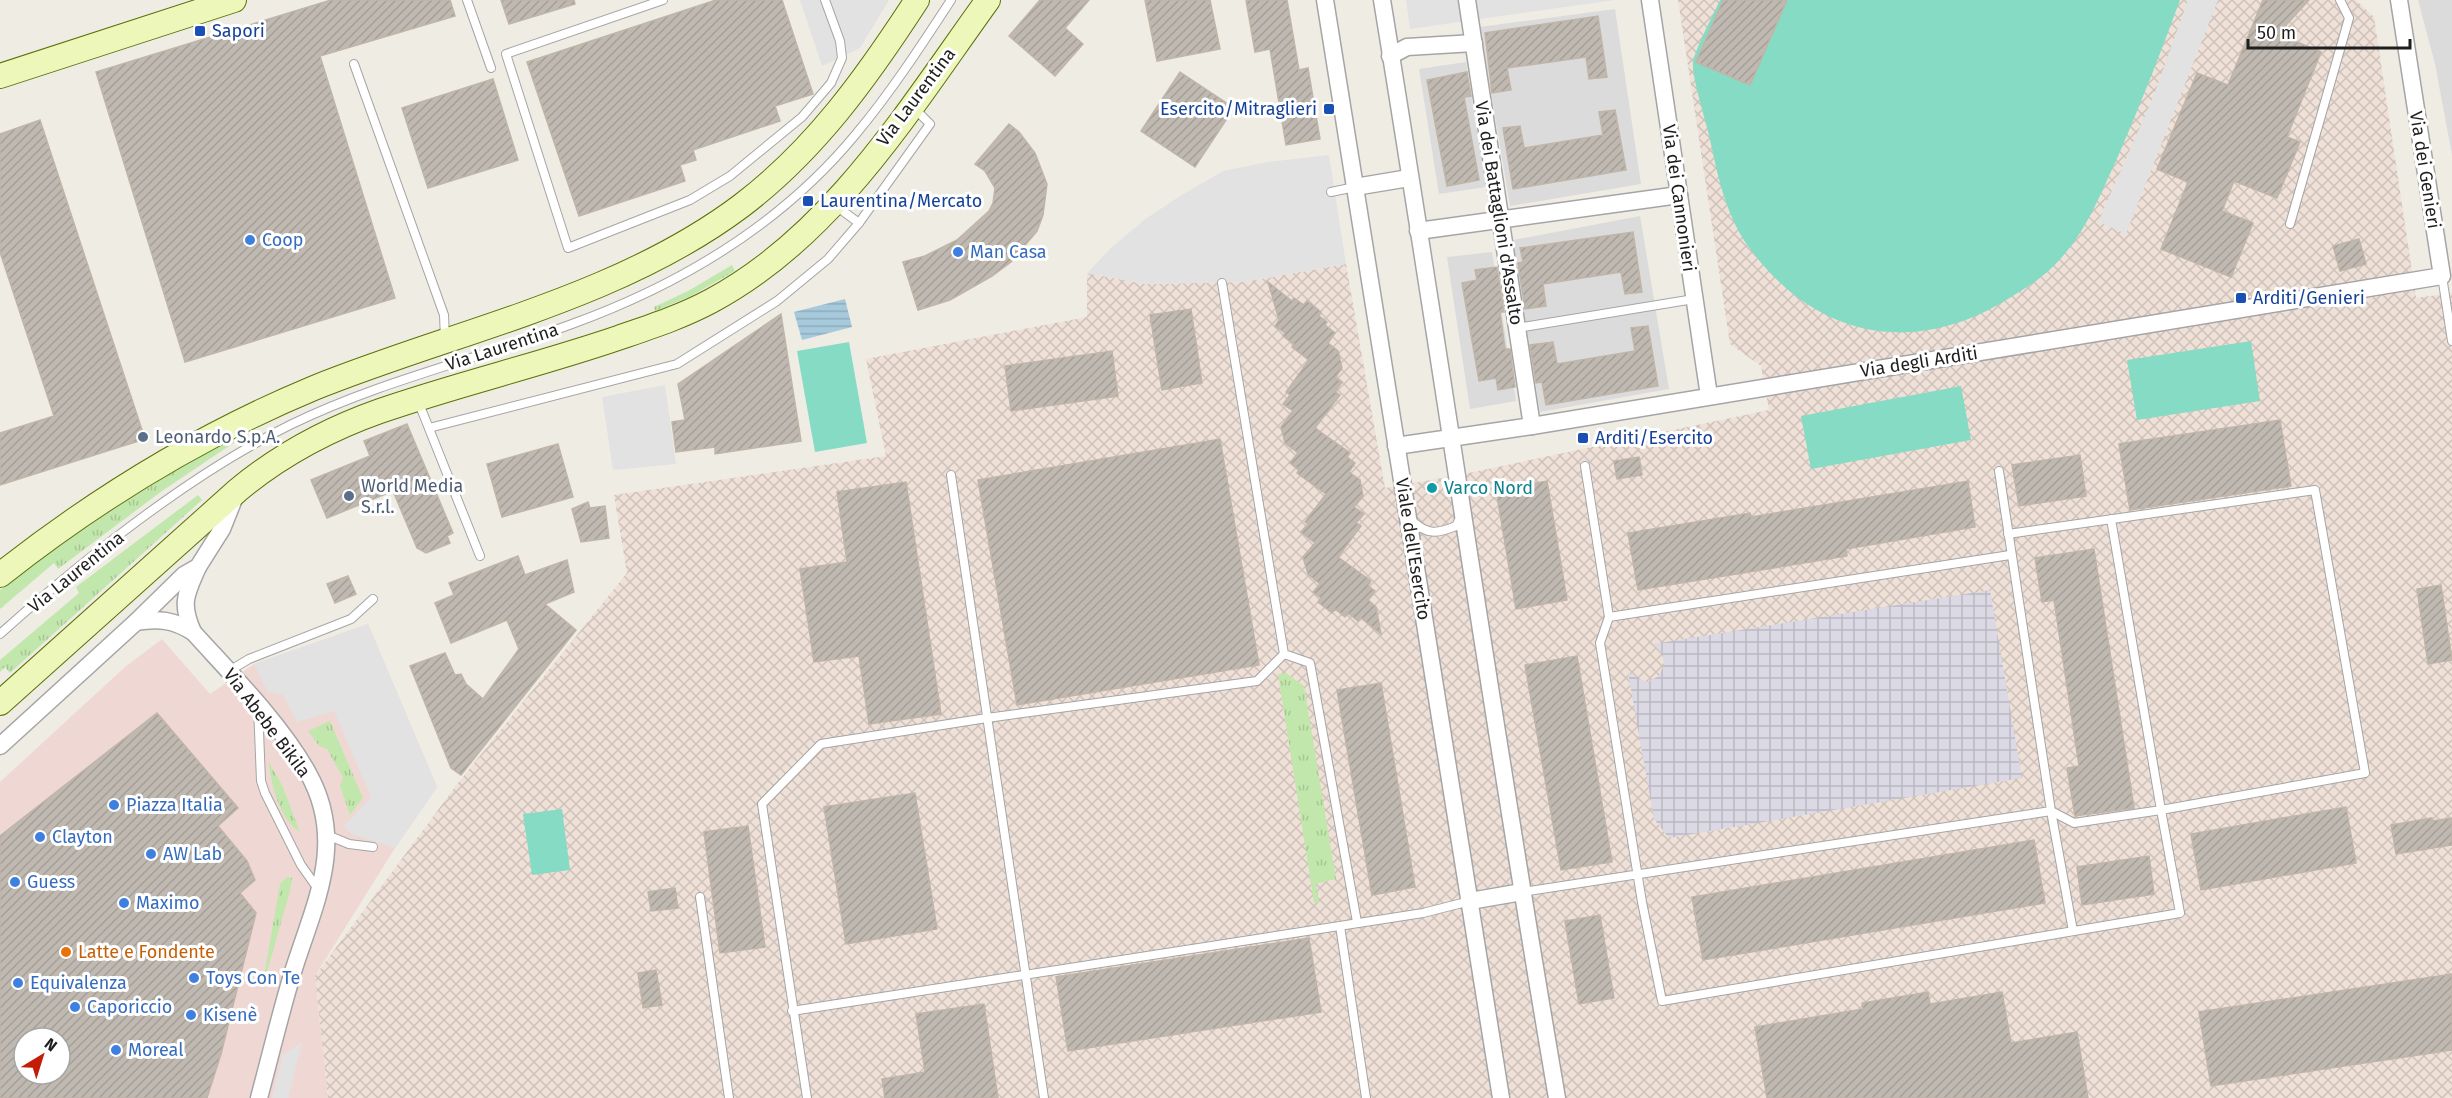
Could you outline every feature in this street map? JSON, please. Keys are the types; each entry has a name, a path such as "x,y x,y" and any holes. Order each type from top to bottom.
{"main road":[{"path":"0,76 234,0"},
{"name":"Via Laurentina","path":"0,575 97,504 229,428 315,388 445,343 657,259 742,205 801,153 861,84 917,0"},
{"name":"Via Laurentina","path":"0,703 238,490 266,468 326,434 365,416 416,398 576,352 697,308 774,260 808,231 833,203 912,107 988,0"}],"street":[{"name":"Viale dell'Esercito","path":"1325,0 1502,1098"},
{"path":"1382,0 1409,178 1454,439 1522,892 1557,1098"},
{"name":"Via dei Battaglioni d'Assalto","path":"1467,0 1532,426"},
{"name":"Via dei Cannonieri","path":"1650,0 1709,396"},
{"name":"Via dei Genieri","path":"2398,0 2442,276"},
{"path":"1390,56 1407,47 1474,43"},
{"path":"1355,187 1409,178"},
{"path":"1418,231 1679,195"},
{"name":"Via degli Arditi","path":"1396,446 1454,439 2442,276"},
{"path":"0,746 184,575 198,567 222,530 238,490"},
{"name":"Via Abebe Bikila","path":"198,567 185,600 187,619 193,632 258,706 308,773 317,793 327,835 321,892 283,1005 259,1098"},
{"path":"136,622 159,619 171,621 193,632"},
{"path":"1470,901 1522,892"}],"lane":[{"path":"467,0 491,68"},
{"path":"663,0 506,54 568,248 690,200 747,163 818,101 838,71 842,58 840,41 825,0"},
{"name":"Via Laurentina","path":"0,634 171,498 274,433 343,401 609,310 662,287 730,248 785,208 855,135 893,87 951,0"},
{"path":"2290,224 2349,18 2340,0"},
{"path":"354,64 444,315 445,343"},
{"path":"429,428 677,364 777,301 828,259 859,223 930,124 912,107"},
{"path":"1331,192 1355,187"},
{"path":"833,203 859,223"},
{"name":"Via dei Genieri","path":"2442,276 2452,340"},
{"path":"1222,283 1284,654"},
{"path":"1517,328 1694,299"},
{"path":"416,398 480,556"},
{"path":"1585,466 1609,617 1600,643 1638,874 1662,1001 2180,912 2111,519"},
{"path":"2000,471 2010,555 2051,811 2073,931"},
{"path":"951,475 1044,1098"},
{"path":"1522,892 2051,811 2074,823 2161,810 2365,773 2315,490 2008,534"},
{"path":"1408,518 1422,530 1438,534 1456,526 1464,509"},
{"path":"1609,617 2010,555"},
{"path":"229,671 249,659 351,620 373,599"},
{"path":"807,1098 762,804 821,744 987,718 1257,681 1284,654"},
{"path":"1284,654 1310,663 1357,922"},
{"path":"258,706 261,781 265,793 301,865 321,892"},
{"path":"327,835 358,846 373,847"},
{"path":"700,897 729,1098"},
{"path":"792,1011 1423,913 1470,901"},
{"path":"1340,926 1366,1098"}],"shaded area":[{"path":"800,0 889,0 860,48 822,66"},
{"path":"1406,0 1615,0 1410,29"},
{"path":"1678,0 2356,0 2374,17 2416,298 2452,293 2452,1098 328,1098 315,976 458,783 627,573 614,495 886,456 866,359 1087,317 1087,273 1144,284 1243,282 1346,264 1385,488 1459,475 1769,410 1761,366 1730,344"},
{"path":"2188,0 2218,0 2126,234 2098,222 2154,95"},
{"path":"2418,0 2452,0 2452,155 2435,64"},
{"path":"1615,9 1641,184 1510,206 1480,27"},
{"path":"1466,62 1486,187 1439,194 1419,69"},
{"path":"1329,155 1346,264 1243,282 1144,284 1087,273 1111,248 1144,220 1223,171 1268,162"},
{"path":"1640,216 1669,389 1540,412 1513,240"},
{"path":"1492,252 1516,401 1470,409 1447,257"},
{"path":"665,385 676,464 613,470 602,397"},
{"path":"1990,590 2022,778 1669,838 1654,819 1628,673 1647,682 1659,676 1664,664 1662,653 1653,644"},
{"path":"368,624 437,787 395,848 315,976 328,1098 0,1098 0,782 125,667 162,639 210,694 254,664"},
{"path":"368,624 437,787 395,848 352,834 344,826 371,797 334,711 297,722 283,695 267,691 254,664"},
{"path":"302,1042 288,1098 272,1098 283,1055"}],"green space":[{"path":"1720,0 2180,0 2116,161 2086,223 2062,257 2030,285 1972,317 1936,329 1901,332 1867,329 1834,319 1803,301 1774,277 1740,234 1723,192 1693,70 1697,50"},
{"path":"732,265 735,271 691,296 655,311 654,307 688,291"},
{"path":"2251,341 2260,401 2137,420 2127,360"},
{"path":"849,342 867,443 815,452 797,351"},
{"path":"1961,386 1971,440 1811,469 1801,416"},
{"path":"240,435 241,438 162,491 58,569 54,563 0,609 0,590 29,568 147,488"},
{"path":"198,495 202,500 10,673 5,667 0,672 0,660 79,593 76,587"},
{"path":"1286,673 1304,686 1336,879 1316,884 1319,903 1314,903 1278,674"},
{"path":"330,721 363,798 350,815 340,786 343,778 327,749 319,746 308,731"},
{"path":"269,762 283,787 300,832 287,819 277,800"},
{"path":"562,809 570,870 532,875 523,814"},
{"path":"287,877 292,878 290,891 261,993 280,884"}],"water":[{"path":"845,299 852,327 802,340 794,312"}],"building":[{"path":"331,0 450,0 455,16 320,56 395,298 185,362 96,72"},
{"path":"501,0 574,0 575,4 509,24"},
{"path":"716,0 782,0 813,94 775,106 780,121 693,150 696,160 680,165 685,181 579,216 527,62"},
{"path":"1040,0 1089,0 1065,28 1083,44 1055,76 1009,36"},
{"path":"1145,0 1210,0 1220,49 1157,61"},
{"path":"1246,0 1287,0 1299,70 1308,68 1320,139 1286,145 1270,49 1255,52"},
{"path":"1723,0 1787,0 1750,85 1696,62"},
{"path":"2263,0 2309,0 2278,34 2321,52 2287,137 2300,142 2277,198 2234,181 2222,211 2253,223 2231,277 2161,249 2188,182 2157,169 2197,73 2228,85"},
{"path":"1598,16 1607,77 1589,79 1586,57 1507,68 1511,90 1492,93 1485,33"},
{"path":"1180,72 1234,108 1195,167 1141,131"},
{"path":"1467,72 1471,96 1464,97 1479,180 1447,186 1427,80"},
{"path":"493,79 518,160 428,188 402,108"},
{"path":"1615,110 1626,170 1513,189 1503,128 1520,126 1524,148 1603,135 1599,112"},
{"path":"40,120 145,439 0,485 0,433 54,416 0,252 0,134"},
{"path":"1009,124 1019,132 1035,153 1047,184 1043,215 1037,231 1011,262 992,276 950,300 918,310 903,262 925,256 957,240 989,211 993,203 995,188 985,171 975,164"},
{"path":"1633,232 1642,292 1625,294 1621,272 1543,284 1546,306 1525,309 1518,263 1523,262 1520,248"},
{"path":"2359,239 2366,264 2340,271 2333,246"},
{"path":"1497,267 1504,312 1500,312 1505,349 1510,349 1515,387 1498,390 1496,378 1479,381 1462,283 1477,280 1475,270"},
{"path":"1268,282 1292,301 1294,298 1304,305 1307,301 1321,312 1319,316 1327,322 1325,325 1335,333 1328,343 1338,351 1342,368 1335,378 1342,382 1335,392 1340,395 1315,428 1350,453 1347,457 1355,463 1349,472 1360,480 1363,496 1354,507 1364,514 1356,523 1361,526 1338,557 1371,581 1368,586 1375,591 1368,600 1376,607 1381,634 1361,618 1358,621 1348,613 1345,617 1335,609 1332,613 1318,602 1321,598 1313,592 1320,584 1308,574 1303,557 1315,543 1301,532 1308,524 1305,522 1326,494 1297,473 1299,470 1290,463 1298,453 1285,443 1281,427 1293,411 1283,404 1290,395 1286,392 1309,360 1292,347 1294,344 1275,326 1279,320"},
{"path":"1191,309 1202,383 1162,390 1150,315"},
{"path":"781,314 801,441 715,454 715,447 676,452 672,422 685,420 678,384"},
{"path":"1648,326 1658,386 1546,405 1542,382 1536,383 1530,345 1553,342 1557,364 1635,351 1631,328"},
{"path":"1112,351 1118,396 1011,411 1005,366"},
{"path":"2280,420 2291,486 2130,510 2119,444"},
{"path":"407,424 453,533 447,536 450,543 426,553 417,548 393,491 327,518 311,480 370,456 364,441"},
{"path":"1220,439 1259,665 1017,705 978,480"},
{"path":"558,444 573,497 502,517 487,464"},
{"path":"2080,455 2086,496 2019,506 2012,465"},
{"path":"1639,457 1642,475 1617,479 1614,461"},
{"path":"1547,481 1567,600 1516,609 1496,490"},
{"path":"1968,481 1975,527 1846,549 1847,556 1638,590 1628,533 1750,513 1751,517"},
{"path":"906,482 941,714 869,724 859,656 814,662 800,569 847,562 837,492"},
{"path":"588,502 590,508 605,506 609,538 581,542 572,509"},
{"path":"2094,549 2134,808 2075,816 2067,768 2079,766 2054,600 2042,602 2035,558"},
{"path":"518,556 525,575 567,560 574,592 545,604 576,630 461,775 451,768 410,666 445,653 455,675 461,674 466,684 483,699 519,649 507,620 451,643 435,603 454,595 449,583"},
{"path":"348,576 356,594 335,603 327,584"},
{"path":"2441,585 2452,660 2428,664 2417,589"},
{"path":"1577,656 1612,862 1561,870 1525,665"},
{"path":"1381,683 1415,887 1372,895 1337,690"},
{"name":"Maximo","path":"157,713 238,808 218,826 247,861 255,880 240,893 256,913 221,1054 207,1098 0,1098 0,836"},
{"path":"915,793 937,929 846,944 824,807"},
{"path":"2346,807 2356,863 2201,890 2191,834"},
{"path":"2432,818 2432,821 2452,818 2452,845 2396,854 2391,825"},
{"path":"748,826 765,947 720,953 704,832"},
{"path":"2034,840 2045,903 1703,960 1692,897"},
{"path":"2149,856 2154,894 2082,905 2077,867"},
{"path":"675,888 678,908 651,911 648,892"},
{"path":"1600,915 1614,998 1579,1004 1565,921"},
{"path":"1309,938 1321,1012 1068,1051 1056,977"},
{"path":"656,970 662,1005 643,1008 638,973"},
{"path":"2452,974 2452,1050 2211,1086 2199,1012"},
{"path":"1928,992 1930,1004 2002,992 2011,1043 2077,1032 2088,1098 1767,1098 1755,1027 1863,1009 1862,1003"},
{"path":"984,1004 998,1098 885,1098 882,1079 925,1072 916,1014"}],"place":[{"name":"Sapori","path":"200,31"},
{"name":"Esercito/Mitraglieri","path":"1329,109"},
{"name":"Laurentina/Mercato","path":"808,201"},
{"name":"Coop","path":"250,240"},
{"name":"Man Casa","path":"958,252"},
{"name":"Arditi/Genieri","path":"2241,298"},
{"name":"Leonardo S.p.A.","path":"143,437"},
{"name":"Arditi/Esercito","path":"1583,438"},
{"name":"Varco Nord","path":"1432,488"},
{"name":"World Media S.r.l.","path":"349,496"},
{"name":"Piazza Italia","path":"114,805"},
{"name":"Clayton","path":"40,837"},
{"name":"AW Lab","path":"151,854"},
{"name":"Guess","path":"15,882"},
{"name":"Maximo","path":"124,903"},
{"name":"Latte e Fondente","path":"66,952"},
{"name":"Toys Con Te","path":"194,978"},
{"name":"Equivalenza","path":"18,983"},
{"name":"Caporiccio","path":"75,1007"},
{"name":"Kisenè","path":"191,1015"},
{"name":"Moreal","path":"116,1050"}]}
